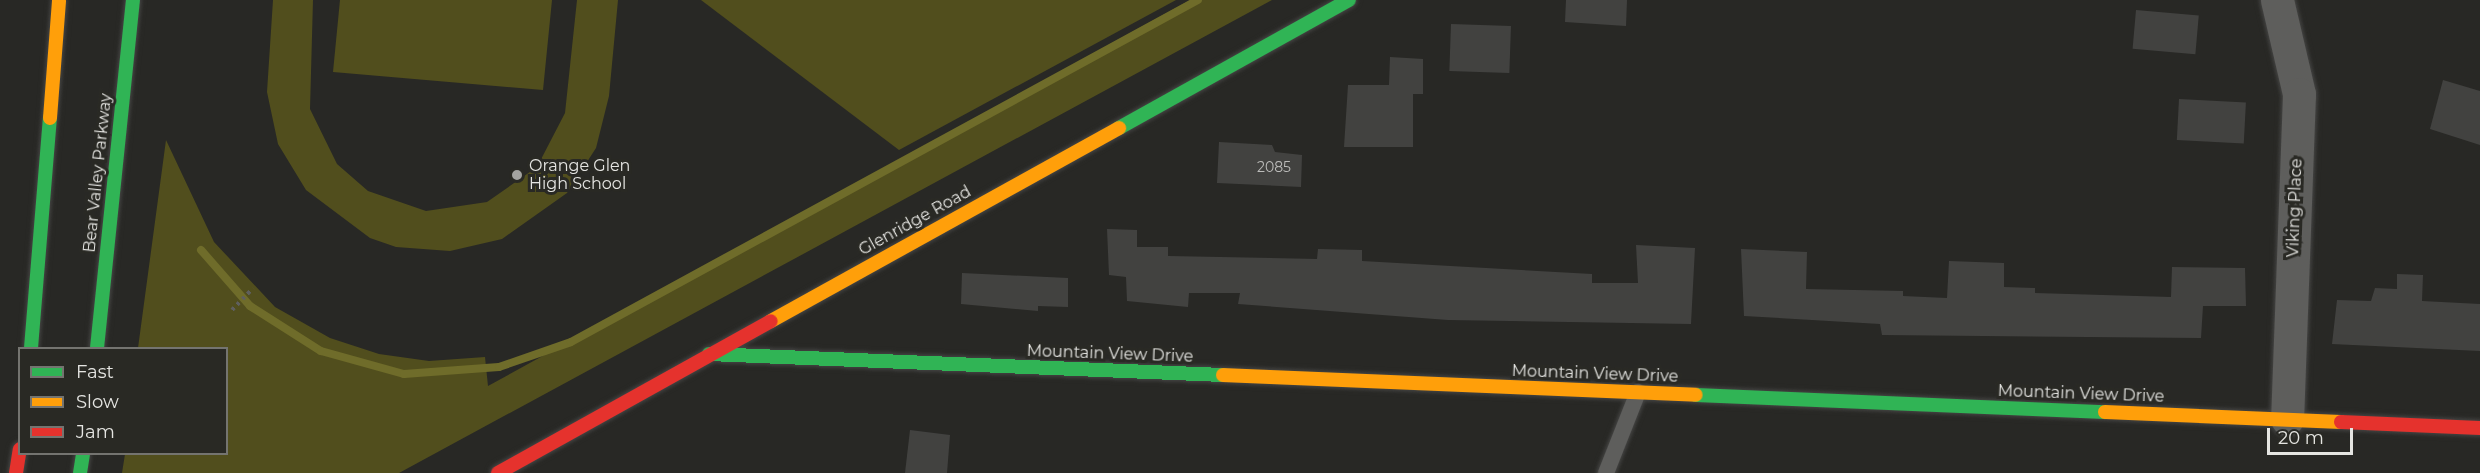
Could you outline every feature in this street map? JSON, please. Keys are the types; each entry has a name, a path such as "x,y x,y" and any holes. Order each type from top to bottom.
{"street":[{"path":"31,347 59,0"},
{"name":"Bear Valley Parkway","path":"97,347 133,0"},
{"name":"Glenridge Road","path":"498,473 1350,0"},
{"name":"Viking Place","path":"2277,0 2299,94 2287,419"},
{"name":"Mountain View Drive","path":"709,354 2480,428"},
{"path":"16,473 19,455"},
{"path":"80,473 83,455"}],"lane":[{"path":"1606,473 1638,392"}],"path":[{"path":"232,310 253,288"}],"shaded area":[{"path":"273,0 313,0 310,109 337,164 368,191 426,211 487,202 537,167 565,113 577,0 618,0 609,96 596,148 567,193 502,239 450,251 396,247 370,238 306,190 278,144 267,92"},
{"path":"340,0 552,0 543,90 333,72"},
{"path":"701,0 1176,0 899,150"},
{"path":"1190,0 1272,0 399,473 122,473 125,455 228,455 228,347 138,347 166,140 214,242 275,307 330,338 379,354 429,361 485,357 488,386"}],"building":[{"path":"1566,0 1627,0 1626,26 1565,22"},
{"path":"2136,10 2199,15 2195,54 2133,49"},
{"path":"1451,24 1511,26 1509,73 1449,71"},
{"path":"1390,57 1423,59 1423,94 1413,94 1413,147 1344,147 1348,85 1389,85"},
{"path":"2443,80 2480,91 2480,145 2430,129"},
{"path":"2179,99 2246,103 2244,143 2177,140"},
{"path":"1219,142 1272,145 1275,152 1302,155 1301,187 1217,183"},
{"path":"1107,229 1137,230 1137,247 1168,247 1168,256 1317,259 1318,249 1362,250 1362,261 1592,274 1592,283 1638,283 1636,245 1695,248 1691,324 1448,320 1238,304 1240,293 1189,293 1188,307 1127,301 1126,277 1109,275"},
{"path":"1741,249 1807,252 1806,289 1903,291 1903,296 1947,298 1949,261 2004,263 2004,287 2035,288 2035,293 2171,297 2172,267 2245,268 2246,306 2203,306 2201,338 1882,335 1880,324 1744,316"},
{"path":"962,273 1068,278 1068,307 1038,306 1038,311 961,304"},
{"path":"2397,274 2423,275 2422,301 2480,304 2480,351 2332,344 2337,300 2371,301 2375,288 2397,289"},
{"path":"910,430 950,435 947,473 905,473"}],"waterway":[{"path":"201,250 250,306 321,351 404,374 499,367 571,342 1198,0"}],"traffic: fast":[{"path":"97,347 133,0"},
{"path":"1119,128 1349,0"},
{"path":"31,347 50,118"},
{"path":"709,354 1223,375"},
{"path":"1696,395 2105,412"},
{"path":"80,473 83,455"}],"traffic: slow":[{"path":"50,118 59,0"},
{"path":"771,321 1119,128"},
{"path":"1223,375 1696,395"},
{"path":"2105,412 2341,422"}],"traffic: jam":[{"path":"498,473 771,321"},
{"path":"2341,422 2480,428"},
{"path":"16,473 19,455"}],"place":[{"name":"Orange Glen High School","path":"517,175"}]}
